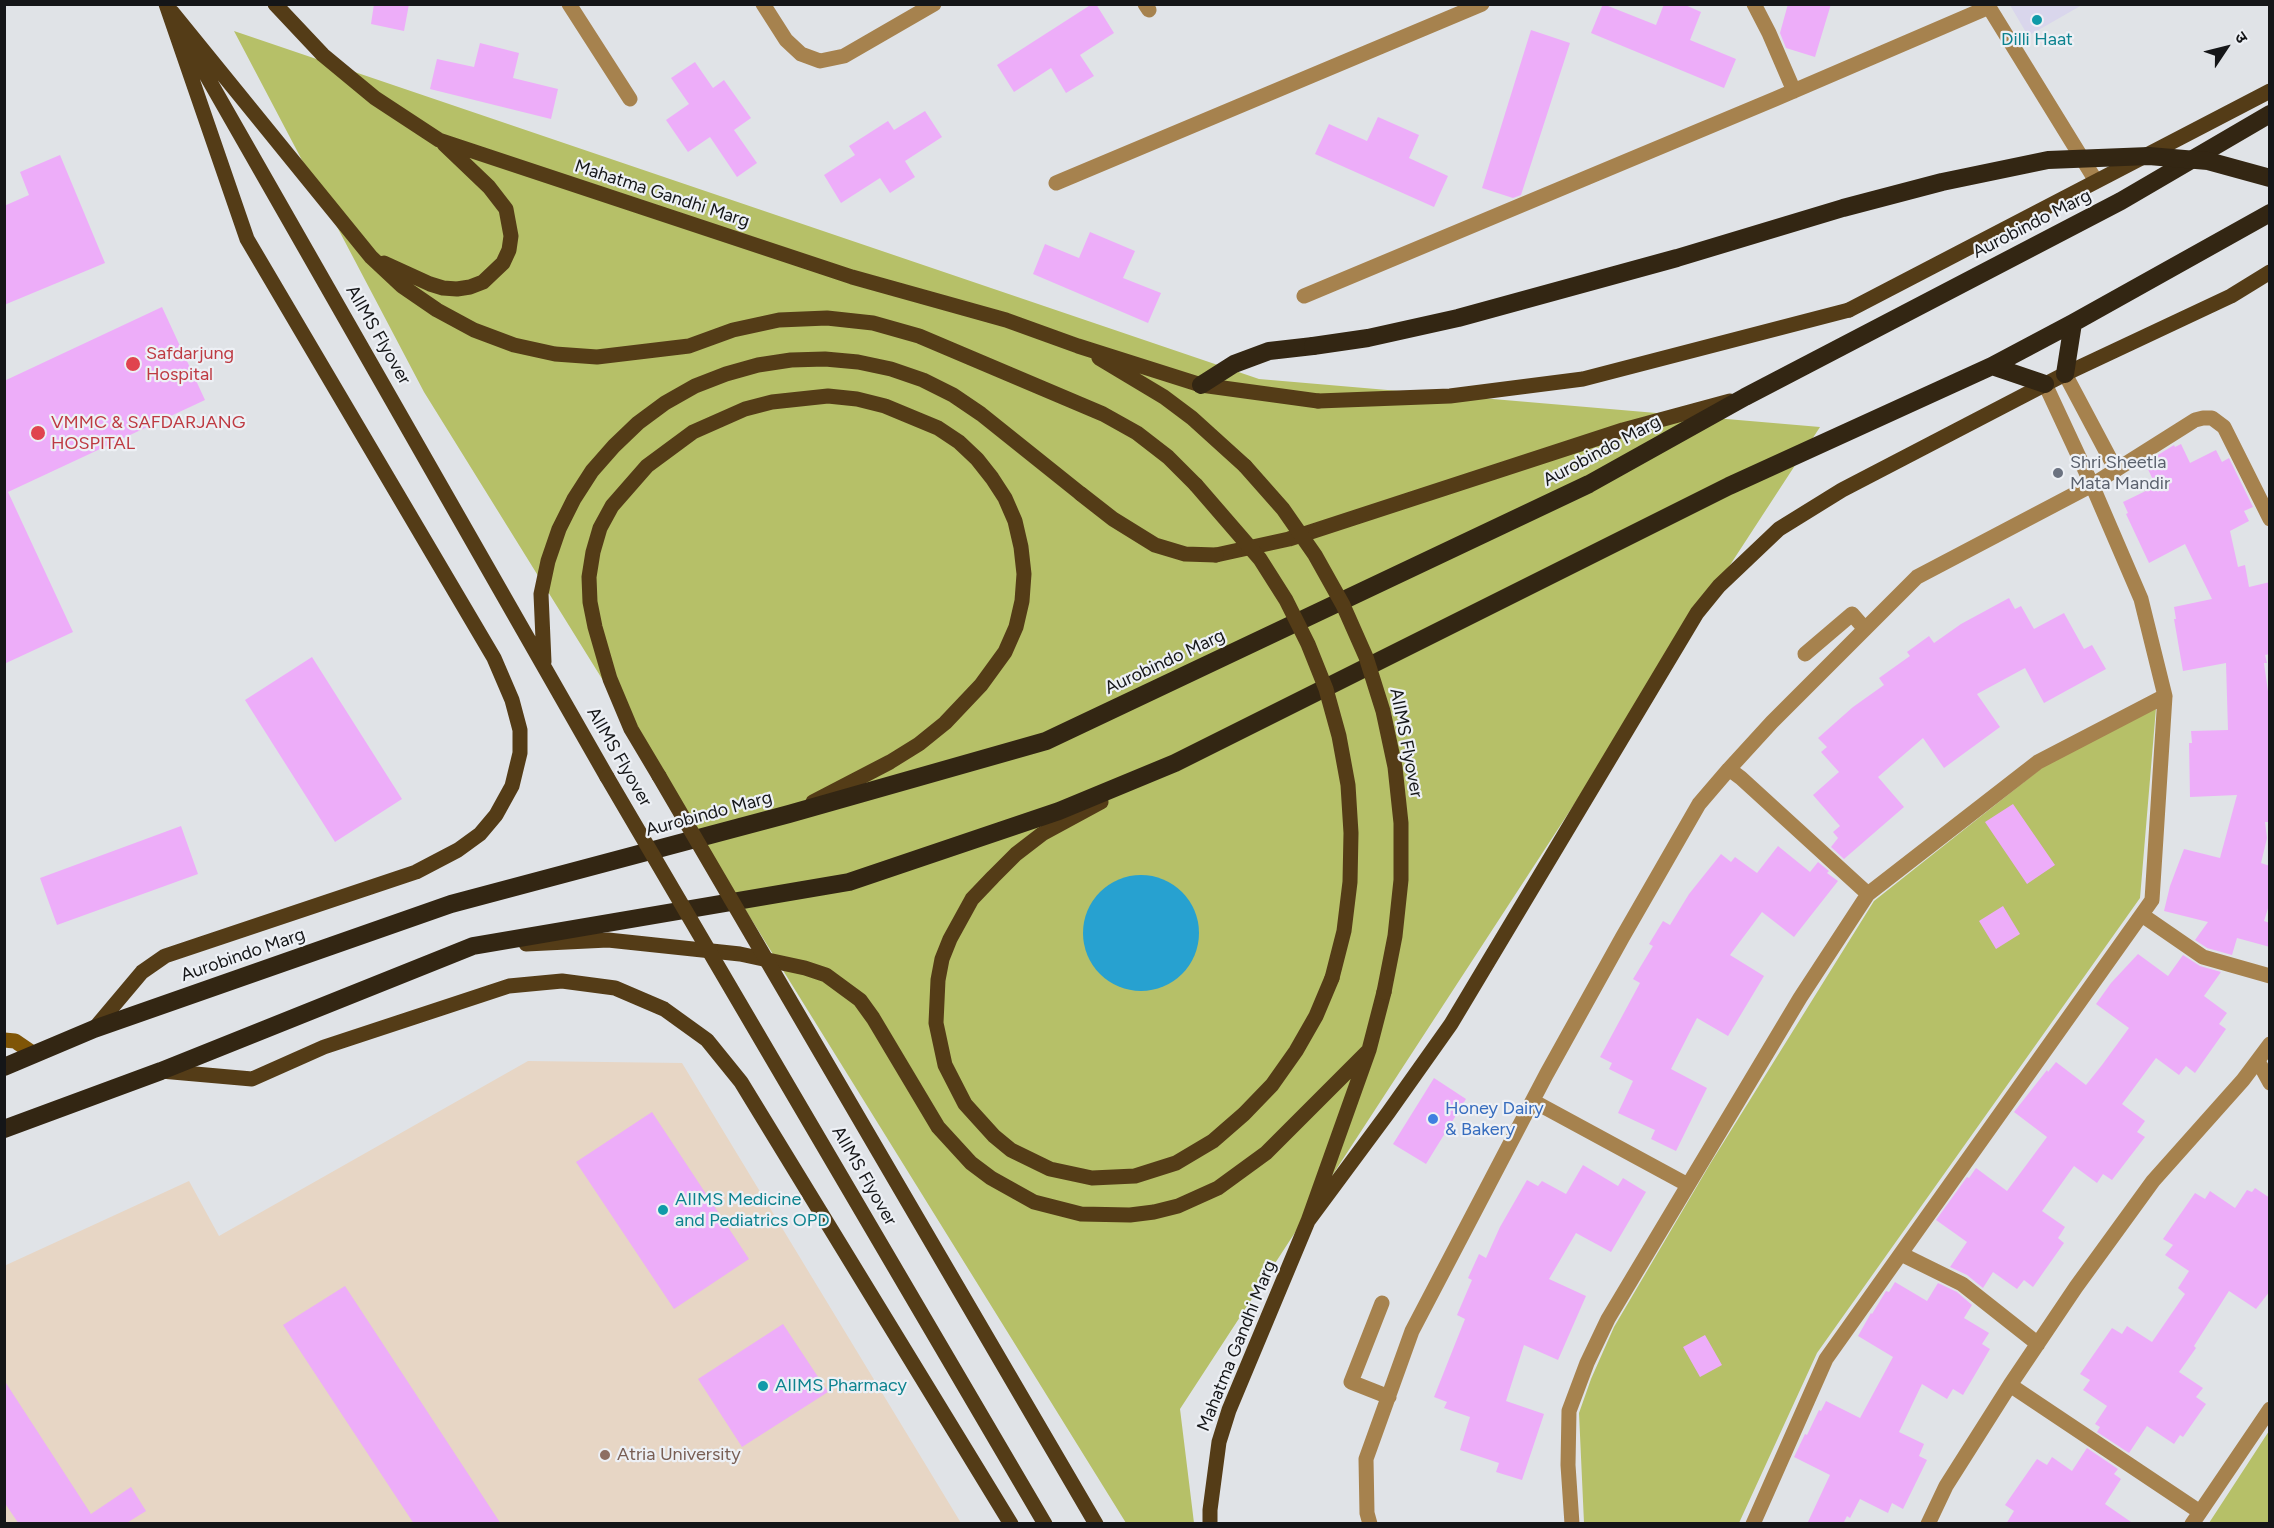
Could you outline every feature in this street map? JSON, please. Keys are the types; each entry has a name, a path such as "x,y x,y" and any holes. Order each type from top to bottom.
{"highway":[{"name":"Aurobindo Marg","path":"4,1067 94,1029 451,904 789,814 1046,741 1588,484 1745,397 2121,201 2270,114"},
{"path":"1201,385 1234,364 1269,351 1368,338 1458,318 1854,205 1942,182 2048,160 2149,156 2208,161 2270,178"},
{"path":"4,1129 160,1071 473,946 849,882 1059,811 1175,763 1729,486 1992,366 2270,213"},
{"path":"2065,374 2073,323"},
{"path":"1992,366 2045,384"}],"main road":[{"path":"167,4 371,257 402,286 437,310 474,330 514,345 555,354 597,357 689,346 733,330 779,320 826,318 873,323 919,336 1103,414 1137,433 1168,457 1196,485 1260,559 1286,600 1308,644 1326,689 1337,727 1348,785 1352,833 1350,882 1332,978 1316,1016 1296,1051 1272,1085 1213,1141 1176,1163 1135,1176 1092,1178 1050,1169 1011,1150 994,1137 965,1104 945,1065 936,1023 936,1002 942,959 972,899 1016,854 1042,834 1175,763"},
{"path":"94,1029 142,972 165,956 416,872 458,850 480,834 496,815 512,786 520,753 520,730 512,700 494,658 247,239 167,4"},
{"name":"AIIMS Flyover","path":"167,4 613,787 1045,1524"},
{"name":"Mahatma Gandhi Marg","path":"275,4 323,55 375,98 439,140 852,277 1006,320 1078,346"},
{"path":"1078,346 1201,385 1318,400 1450,396 1583,379 1849,310 2270,92"},
{"path":"371,257 430,284 457,289 483,282 503,263 509,250 511,236 506,209 489,188 439,140"},
{"path":"1308,1221 1451,1024 1697,614 1719,586 1779,529 1824,501 1924,446 2065,374 2230,296 2270,272"},
{"name":"AIIMS Flyover","path":"1078,346 1164,398 1192,418 1245,466 1282,509 1343,605 1366,657 1383,711 1395,766 1401,823 1401,880 1395,936 1369,1050 1308,1221"},
{"path":"544,665 541,594 559,529 592,471 638,423 665,403 695,386 758,365 802,360 858,362 891,369 943,390 981,414 1113,519 1155,545 1185,554 1216,555 1290,539 1623,430 1745,397"},
{"path":"789,814 890,762 919,744 945,723 981,685 1005,652 1016,627 1022,601 1024,574 1021,547 1014,521 1005,498 976,459 959,442 938,429 885,406 857,399 828,396 800,397 745,409 693,432 669,448 641,472 612,506 600,528 590,569 590,602 595,627 610,679 631,729 1096,1524"},
{"path":"473,946 608,940 740,954 805,968 826,975 860,1000 938,1127 971,1163 991,1178 1034,1202 1081,1214 1130,1215 1154,1212 1178,1206 1218,1188 1266,1153 1369,1050"},
{"path":"160,1071 252,1079 324,1047 508,986 562,981 615,988 664,1009 707,1040 741,1082 1011,1524"},
{"path":"4,1040 15,1041 34,1054"},
{"name":"Mahatma Gandhi Marg","path":"1210,1524 1219,1442 1229,1410 1308,1221"}],"street":[{"path":"569,4 630,99"},
{"path":"763,4 786,40 801,54 820,61 844,56 934,4"},
{"path":"1056,183 1482,4"},
{"path":"1754,4 1794,91"},
{"path":"1304,296 1794,91 1988,6 2096,181"},
{"path":"2065,374 2116,470"},
{"path":"1753,1524 1826,1359 2152,900 2165,696 2141,599 2045,384"},
{"path":"1370,1524 1367,1513 1366,1460 1412,1331 1533,1101 1699,804 1729,769 1772,722 1917,576 2092,485 2195,420 2203,417 2212,418 2224,427 2270,519"},
{"path":"1805,654 1852,614 1865,629"},
{"path":"1572,1524 1568,1465 1569,1411 1587,1363 1608,1319 1800,998 1869,894 2038,762 2165,696"},
{"path":"1729,769 1869,894"},
{"path":"2142,915 2203,957 2270,976"},
{"path":"1928,1524 1946,1485 2010,1385 2153,1181 2258,1061 2270,1044"},
{"path":"2258,1061 2270,1083"},
{"path":"1533,1101 1688,1185"},
{"path":"1901,1254 1962,1284 2038,1344"},
{"path":"1382,1303 1351,1382 1389,1397"},
{"path":"2010,1385 2196,1518 2270,1409"}],"shaded area":[{"name":"Dilli Haat","path":"2010,5 2082,5 2028,36"},
{"path":"528,1061 682,1063 961,1523 5,1523 4,1266 189,1181 219,1236"}],"green space":[{"path":"234,31 1259,379 1820,427 1180,1409 1194,1523 1126,1523 424,392"},
{"path":"2156,708 2140,898 1817,1353 1739,1523 1584,1523 1579,1413 1614,1327 1710,1164 1874,901 2043,767"},
{"path":"2269,1431 2269,1523 2209,1523"}],"water":[{"path":"1141,875 1163,880 1182,892 1194,911 1199,933 1194,955 1182,974 1163,986 1141,991 1119,986 1100,974 1088,955 1083,933 1088,911 1100,892 1119,880"}],"building":[{"path":"374,4 409,4 404,31 371,24"},
{"path":"1092,4 1096,4 1114,33 1080,55 1094,76 1066,93 1051,68 1014,92 997,65"},
{"path":"1603,4 1656,25 1664,4 1683,4 1701,12 1690,40 1736,59 1724,88 1591,33"},
{"path":"1788,4 1831,4 1815,57 1786,48 1780,33"},
{"path":"1531,30 1570,43 1521,195 1513,198 1482,188"},
{"path":"480,43 519,53 513,78 558,89 551,119 430,89 437,59 474,67"},
{"path":"695,62 713,88 724,80 751,118 734,130 757,163 737,177 710,137 688,152 666,120 689,104 671,78"},
{"path":"925,111 942,137 905,161 915,177 890,193 880,178 841,203 824,175 855,155 849,146 888,121 894,130"},
{"path":"1378,117 1419,135 1409,158 1448,176 1434,207 1315,154 1329,124 1367,141"},
{"path":"60,155 105,263 4,305 4,206 29,195 20,172"},
{"path":"1090,232 1135,251 1123,278 1161,293 1148,323 1033,274 1045,244 1079,258"},
{"path":"162,307 205,400 8,492 73,632 4,664 4,381"},
{"path":"2181,444 2190,463 2216,450 2222,462 2229,458 2253,507 2244,511 2249,521 2230,531 2238,567 2245,565 2249,587 2270,582 2270,654 2265,655 2267,663 2264,663 2270,706 2269,822 2265,822 2267,838 2261,863 2270,866 2270,902 2264,921 2270,923 2270,947 2237,938 2232,955 2207,948 2195,940 2208,922 2164,911 2170,886 2184,849 2220,858 2237,795 2190,797 2189,743 2192,743 2191,731 2228,730 2226,663 2183,671 2174,607 2212,599 2185,544 2149,563 2126,514 2128,513 2123,502 2156,486 2145,463 2174,445 2175,447"},
{"path":"2009,598 2015,609 2021,606 2034,629 2064,613 2084,649 2092,645 2106,669 2044,703 2025,668 1977,694 2000,727 1944,768 1923,738 1878,777 1904,807 1844,859 1831,847 1838,838 1833,832 1840,826 1813,795 1839,772 1821,752 1827,747 1818,738 1853,707 1884,685 1879,678 1910,656 1907,652 1929,636 1934,643 1961,624"},
{"path":"312,657 402,799 335,842 245,700"},
{"path":"2013,804 2055,865 2027,884 1985,822"},
{"path":"181,826 198,874 57,925 40,878"},
{"path":"1778,846 1810,872 1818,862 1838,881 1794,937 1762,912 1730,955 1764,976 1728,1036 1697,1018 1671,1069 1707,1088 1676,1151 1651,1139 1655,1130 1618,1113 1633,1081 1609,1069 1612,1063 1600,1057 1640,983 1633,979 1653,946 1649,944 1663,921 1670,925 1689,894 1721,854 1731,862 1735,857 1757,873"},
{"path":"2003,906 2020,934 1996,949 1979,921"},
{"path":"2138,954 2168,976 2183,955 2200,966 2221,972 2204,996 2227,1013 2219,1024 2226,1029 2195,1073 2186,1066 2179,1075 2156,1058 2122,1104 2145,1121 2137,1132 2145,1137 2112,1180 2103,1174 2097,1183 2074,1166 2042,1211 2065,1227 2058,1238 2064,1243 2033,1287 2024,1280 2017,1289 1993,1272 1983,1288 1967,1275 1950,1267 1967,1242 1936,1220 1976,1168 2007,1191 2047,1137 2014,1112 2056,1062 2086,1085 2102,1065 2129,1028 2096,1004 2111,983"},
{"path":"1434,1078 1466,1099 1426,1164 1393,1144"},
{"name":"AIIMS Medicine and Pediatrics OPD","path":"652,1112 749,1259 674,1309 576,1162"},
{"path":"1583,1165 1618,1186 1623,1178 1646,1192 1611,1252 1576,1233 1549,1279 1586,1296 1558,1360 1524,1345 1506,1401 1544,1414 1522,1480 1496,1472 1499,1463 1460,1450 1470,1417 1444,1408 1447,1402 1434,1397 1465,1319 1457,1315 1472,1280 1468,1278 1479,1254 1486,1258 1500,1227 1527,1180 1538,1186 1542,1181 1566,1194"},
{"path":"2255,1188 2270,1198 2270,1291 2256,1309 2229,1291 2194,1346 2196,1348 2179,1372 2203,1388 2196,1397 2206,1404 2183,1437 2180,1435 2174,1444 2147,1426 2129,1453 2097,1432 2100,1427 2095,1424 2107,1406 2083,1390 2090,1380 2080,1374 2112,1328 2122,1334 2127,1326 2152,1342 2185,1294 2178,1288 2189,1271 2165,1255 2173,1245 2163,1239 2195,1193 2205,1199 2210,1191 2235,1208 2247,1190 2252,1192"},
{"path":"1895,1282 1927,1301 1938,1283 1957,1292 1972,1305 1964,1318 1989,1333 1982,1344 1990,1349 1963,1395 1953,1389 1947,1399 1922,1384 1899,1432 1924,1444 1919,1456 1927,1460 1903,1509 1892,1503 1888,1513 1860,1499 1850,1518 1847,1516 1843,1524 1807,1524 1830,1475 1794,1457 1805,1434 1807,1435 1826,1401 1860,1418 1893,1357 1858,1336 1886,1291 1889,1292"},
{"path":"345,1286 501,1524 414,1524 283,1325"},
{"name":"AIIMS Pharmacy","path":"783,1324 828,1392 742,1447 698,1379"},
{"path":"1705,1335 1722,1365 1700,1377 1683,1347"},
{"path":"4,1380 91,1514 131,1487 146,1511 125,1524 19,1524 4,1502"},
{"path":"2087,1448 2118,1469 2114,1474 2121,1479 2105,1504 2134,1524 2006,1524 2014,1511 2005,1505 2037,1459 2047,1465 2052,1457 2072,1471"}],"place":[{"name":"Dilli Haat","path":"2037,20"},
{"name":"Safdarjung Hospital","path":"133,364"},
{"name":"VMMC & SAFDARJANG HOSPITAL","path":"38,433"},
{"name":"Shri Sheetla Mata Mandir","path":"2058,473"},
{"name":"Honey Dairy & Bakery","path":"1433,1119"},
{"name":"AIIMS Medicine and Pediatrics OPD","path":"663,1210"},
{"name":"AIIMS Pharmacy","path":"763,1386"},
{"name":"Atria University","path":"605,1455"}]}
